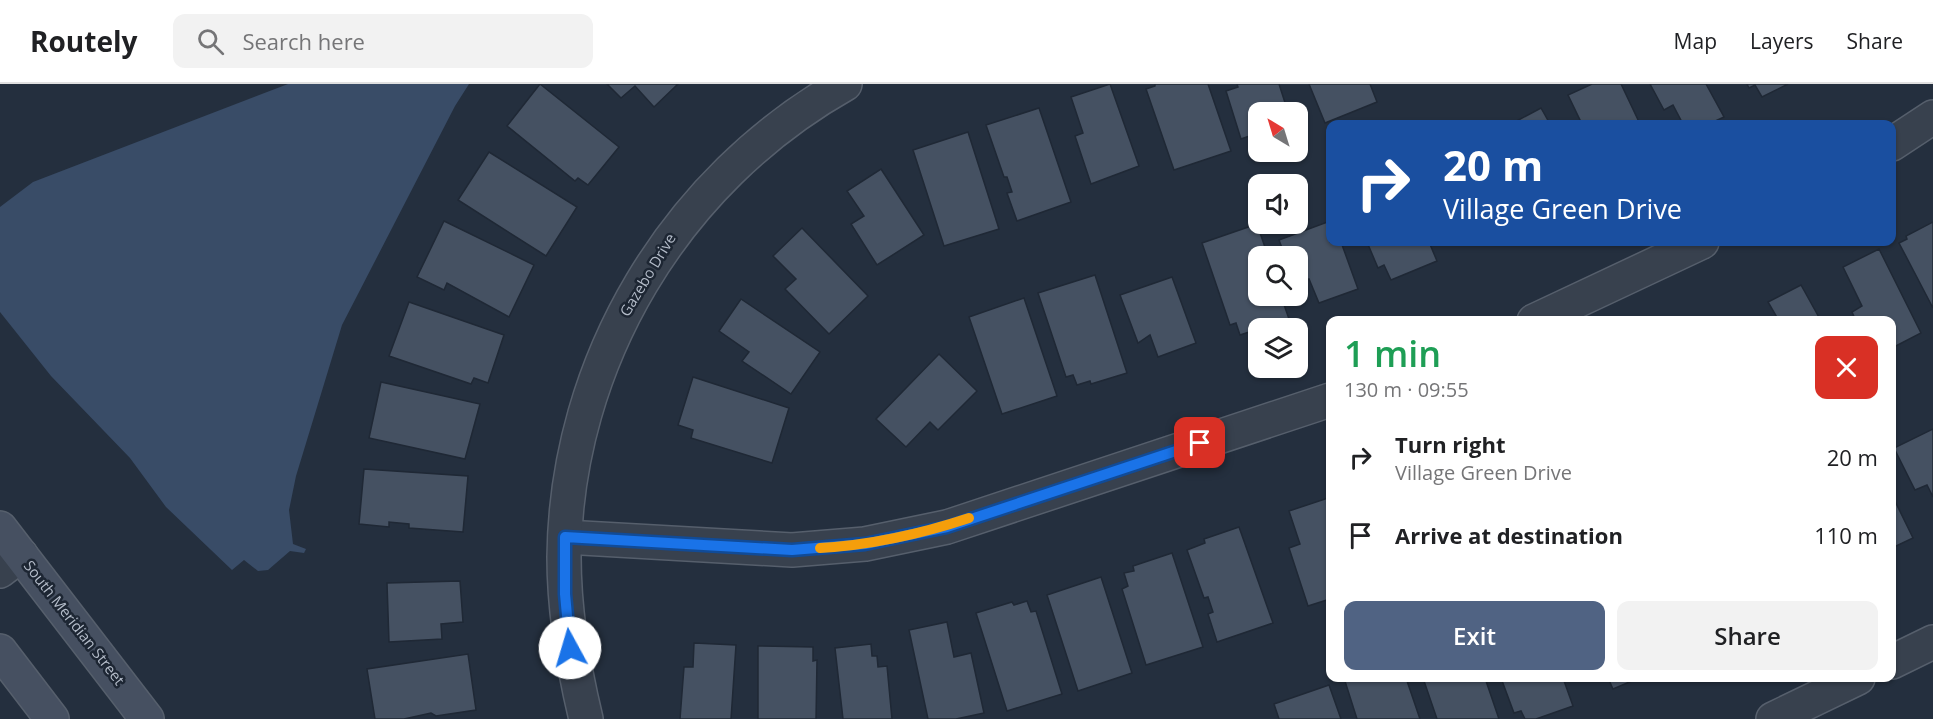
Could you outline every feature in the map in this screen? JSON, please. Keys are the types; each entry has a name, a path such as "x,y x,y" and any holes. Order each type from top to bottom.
{"main road":[{"name":"South Meridian Street","path":"0,528 10,563 147,719"},
{"path":"0,651 52,719"}],"street":[{"name":"Gazebo Drive","path":"586,719 568,630 565,537 571,479 590,395 611,342 637,291 674,231 721,177 742,157 814,101 845,84"},
{"path":"1896,141 1933,117"},
{"path":"1545,316 1693,246"},
{"path":"565,537 792,550 865,544 947,527 1326,401"},
{"path":"1896,660 1933,642"},
{"path":"1773,719 1850,682"}],"water":[{"path":"288,84 469,84 455,106 342,325 296,476 289,510 293,544 306,549 304,553 290,551 268,570 258,571 244,560 232,570 166,507 130,458 51,376 0,312 0,207 33,182"}],"building":[{"path":"540,84 619,147 588,185 578,178 575,181 507,126"},
{"path":"607,84 678,84 654,107 635,86 621,98"},
{"path":"1110,84 1139,166 1091,184 1075,136 1083,133 1071,97"},
{"path":"1155,84 1208,84 1231,151 1174,170 1146,89"},
{"path":"1237,84 1279,84 1285,102 1248,102 1248,137 1241,139 1226,91 1238,87"},
{"path":"1309,84 1370,84 1377,102 1332,120 1326,120 1325,123"},
{"path":"1592,84 1621,84 1638,120 1580,120 1568,95"},
{"path":"1650,84 1706,84 1724,117 1718,120 1681,120 1673,105 1664,110"},
{"path":"1747,84 1788,84 1762,97 1755,85 1749,88"},
{"path":"1039,108 1071,202 1017,221 1007,193 1012,192 1007,177 1004,177 986,125"},
{"path":"1541,108 1548,120 1518,120"},
{"path":"968,132 999,229 944,246 913,150"},
{"path":"489,152 577,207 546,256 458,200"},
{"path":"881,169 924,235 877,265 851,224 864,216 847,191"},
{"path":"444,221 534,265 509,317 447,283 444,290 417,277"},
{"path":"1326,222 1326,246 1342,246 1358,289 1319,303 1308,279 1308,246 1281,246 1279,240 1295,234 1308,234 1308,229"},
{"path":"1933,222 1933,308 1899,243 1907,239 1906,236"},
{"path":"1248,227 1248,234 1260,234 1265,246 1248,246 1248,306 1284,306 1289,318 1248,318 1248,332 1240,335 1236,323 1230,325 1202,243"},
{"path":"802,228 868,296 829,334 785,289 796,279 773,256"},
{"path":"1369,246 1431,246 1437,261 1391,280 1384,265 1378,268"},
{"path":"1879,249 1921,333 1896,346 1896,316 1854,316 1852,312 1862,306 1843,267"},
{"path":"1095,275 1127,373 1091,384 1090,381 1077,385 1073,375 1066,377 1038,293"},
{"path":"1172,277 1196,343 1158,357 1150,335 1138,343 1120,295"},
{"path":"1801,285 1818,316 1776,316 1768,302"},
{"path":"1024,298 1057,396 1002,414 969,317"},
{"path":"741,299 820,352 791,394 742,361 749,352 719,331"},
{"path":"409,302 504,335 488,383 474,378 471,384 389,356"},
{"path":"939,354 977,391 938,430 930,422 906,447 876,419"},
{"path":"693,377 789,408 772,463 691,438 693,430 678,425"},
{"path":"381,382 480,404 465,459 369,438"},
{"path":"1933,429 1933,497 1927,485 1915,490 1896,452 1896,447"},
{"path":"364,469 468,476 463,532 409,528 409,524 389,522 389,527 359,524"},
{"path":"1326,499 1326,600 1308,606 1289,548 1300,544 1289,511"},
{"path":"1896,503 1913,538 1896,546"},
{"path":"1239,527 1273,623 1217,642 1208,614 1213,612 1208,597 1204,598 1187,550 1205,543 1204,539"},
{"path":"1172,553 1203,647 1146,665 1122,589 1128,586 1124,573 1134,571 1133,566"},
{"path":"1101,577 1132,673 1078,691 1047,595"},
{"path":"460,581 463,622 441,624 442,639 389,642 387,583"},
{"path":"1027,601 1031,612 1036,611 1062,694 1007,711 976,613 1012,602 1014,605"},
{"path":"947,622 954,657 971,653 984,713 956,719 928,719 909,630"},
{"path":"694,643 736,645 731,719 680,719 684,667 693,667"},
{"path":"871,644 872,656 877,656 878,667 887,666 892,719 843,719 835,648"},
{"path":"758,646 813,647 813,661 817,660 816,719 758,719"},
{"path":"468,654 476,710 436,716 431,713 404,719 375,719 367,669"},
{"path":"1345,682 1407,682 1420,719 1357,719"},
{"path":"1424,682 1486,682 1499,719 1437,719"},
{"path":"1502,682 1564,682 1573,706 1536,719 1525,719 1521,711 1514,713"},
{"path":"1610,682 1630,682 1613,689"},
{"path":"1329,685 1341,719 1279,719 1274,704"}],"slow traffic":[{"path":"820,548 865,544 947,527 969,518"}],"route":[{"path":"570,648 565,594 565,537 792,550 865,544 947,527 1200,443"}]}
